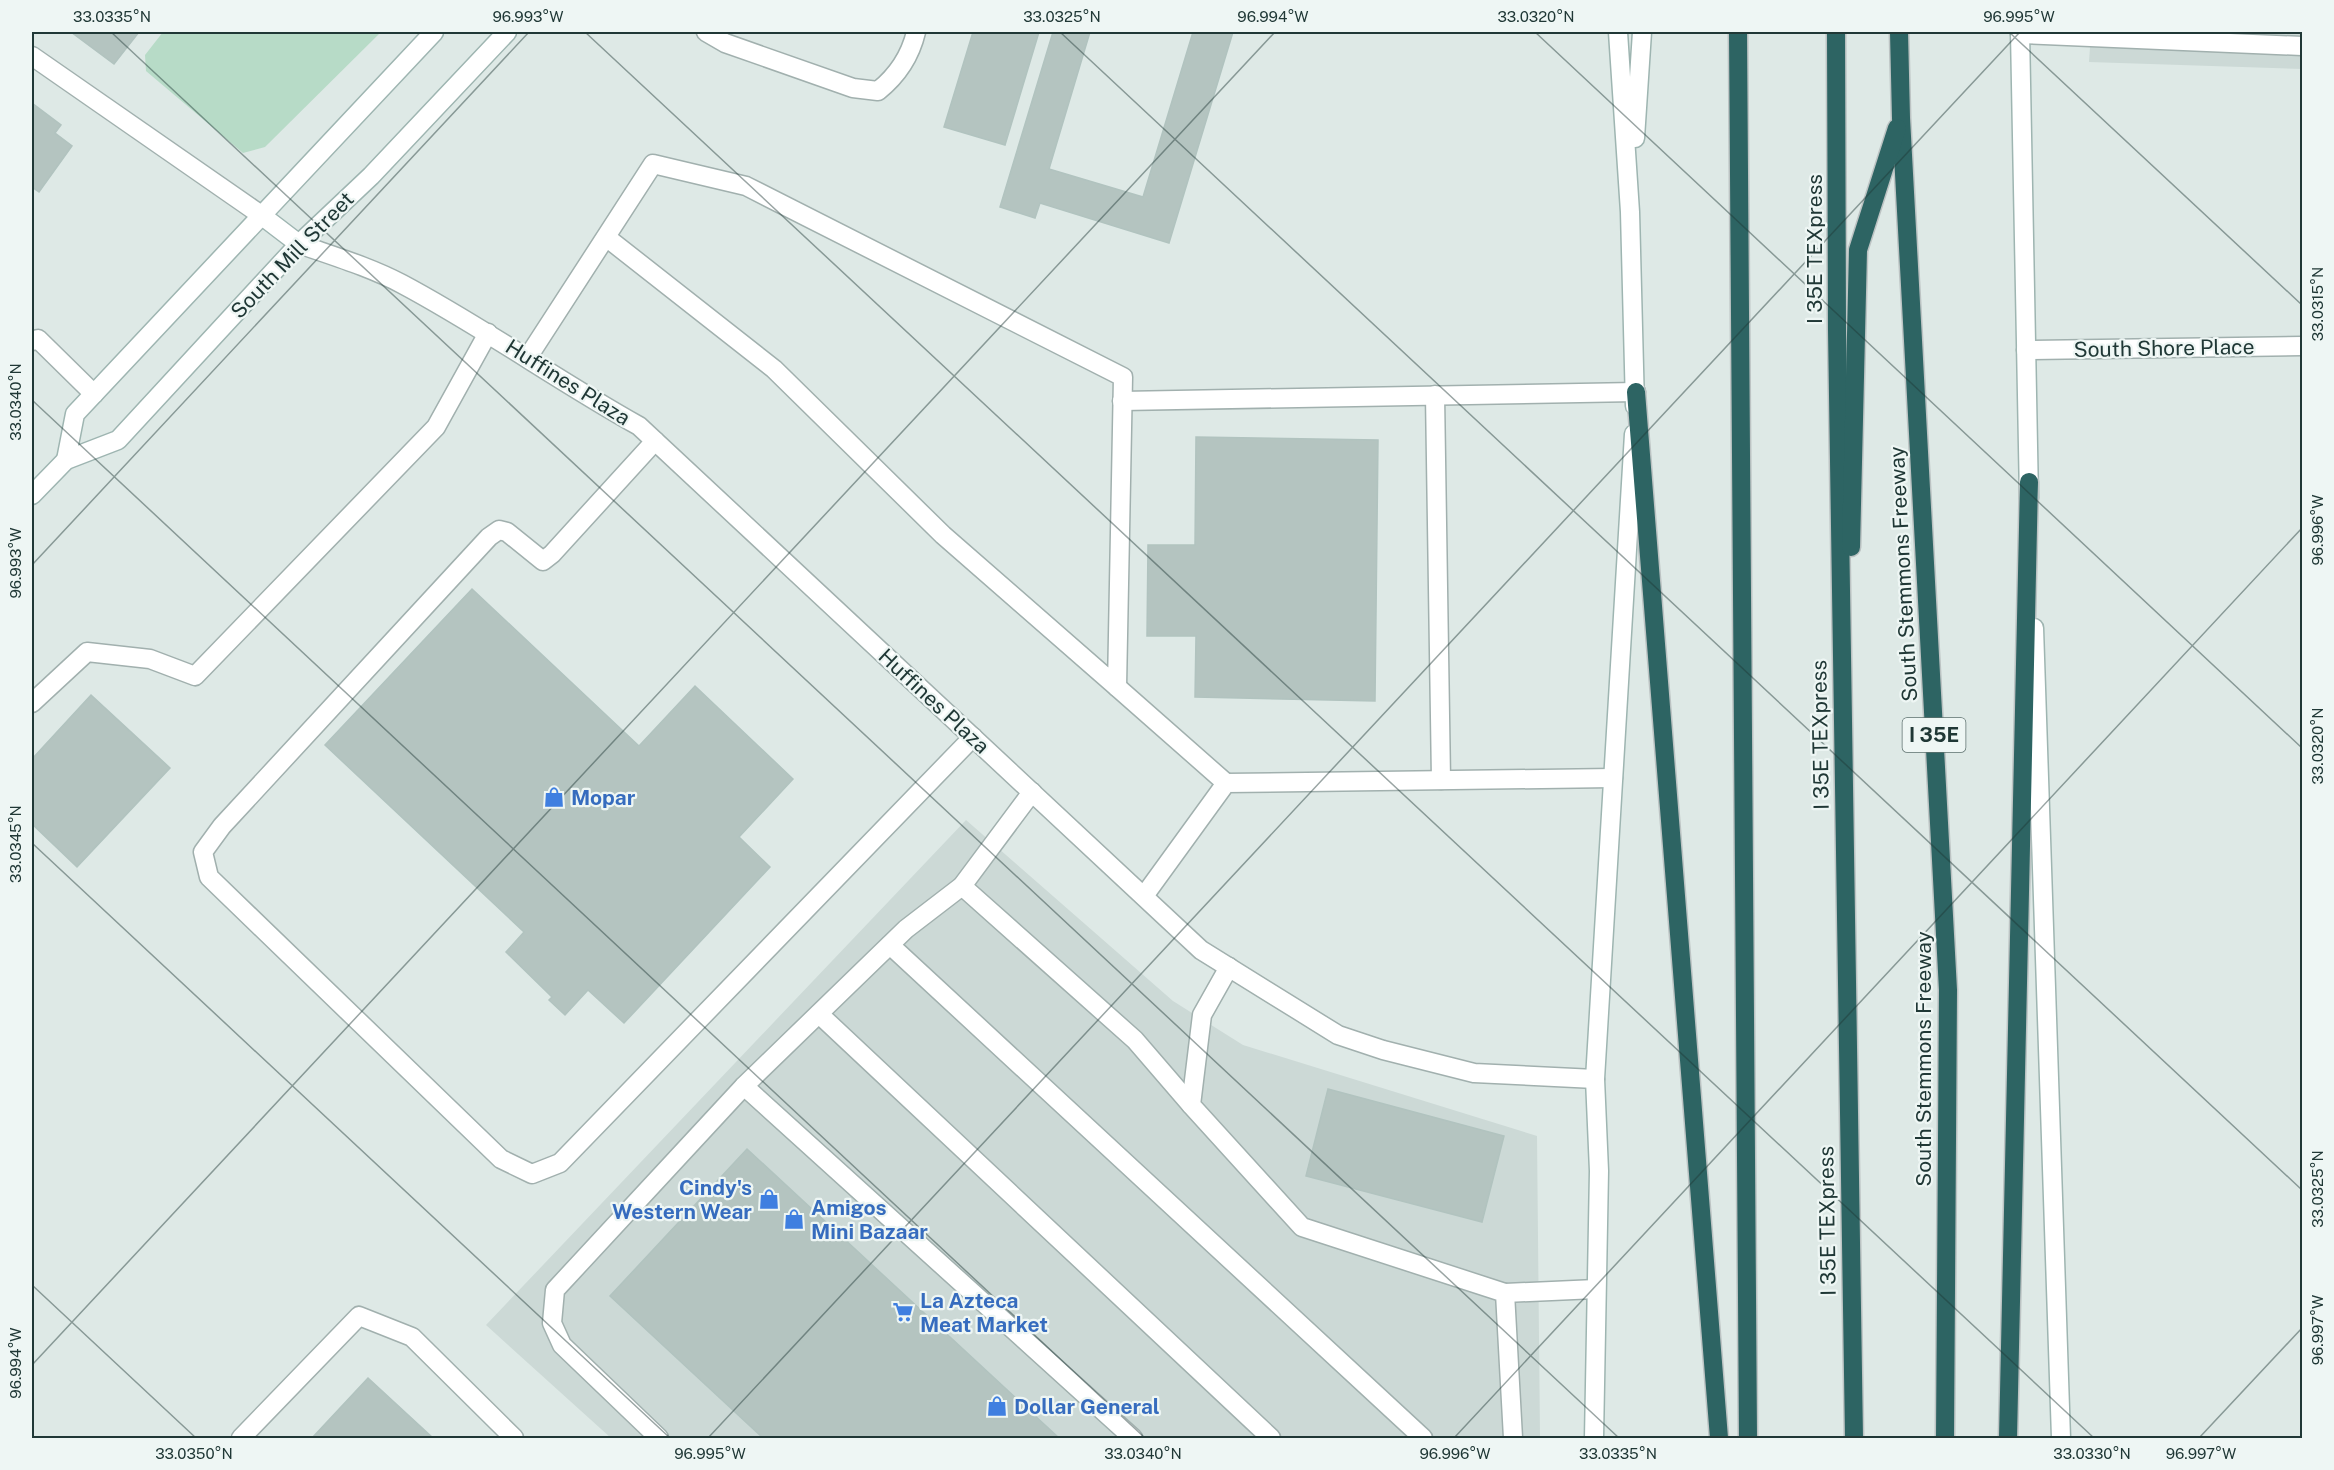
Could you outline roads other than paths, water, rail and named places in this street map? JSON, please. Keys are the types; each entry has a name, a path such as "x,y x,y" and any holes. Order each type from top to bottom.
{"highway":[{"path":"1738,32 1748,1438"},
{"name":"I 35E TEXpress","path":"1836,32 1837,330 1854,1438"},
{"name":"South Stemmons Freeway","path":"1899,32 1901,118 1948,990 1945,1438"},
{"path":"1848,1107 1849,648 1858,250 1901,118"},
{"path":"1636,392 1719,1438"},
{"path":"2008,1438 2029,482"}],"main road":[{"path":"66,460 75,414 434,32"},
{"name":"South Mill Street","path":"32,495 66,460 118,440 299,244 371,176 507,32"},
{"path":"706,32 725,43 853,88 878,91 892,80 911,53 916,32"},
{"path":"1594,1438 1599,1171 1595,1079 1636,392 1630,212 1618,32"},
{"path":"1630,212 1642,32"},
{"path":"2061,1438 2029,482 2020,32 2302,46"},
{"name":"Huffines Plaza","path":"32,56 261,215 299,244 400,282 528,357 590,398 639,426 1201,950 1338,1035 1383,1050 1474,1073 1595,1079"},
{"path":"528,357 653,164 746,186 1123,377 1118,687"},
{"path":"606,237 774,369 943,535 1226,783 1613,778"},
{"path":"32,703 87,652 150,659 195,676 436,427 488,333"},
{"path":"32,341 38,339 94,394"},
{"name":"South Shore Place","path":"2026,350 2302,346"},
{"path":"1122,401 1636,392"},
{"path":"1435,395 1441,780"},
{"path":"656,441 543,561 507,532 499,530 489,537 222,826 203,852 209,877 501,1160 532,1174 560,1163 972,737"},
{"path":"1144,897 1226,783"},
{"path":"658,1438 562,1345 552,1323 555,1290 744,1086 890,945 962,886 1032,792"},
{"path":"962,886 1135,1040 1191,1106 1302,1227 1505,1293 1596,1289"},
{"path":"890,945 1423,1438"},
{"path":"1191,1106 1202,1015 1229,967"},
{"path":"819,1014 1271,1438"},
{"path":"744,1086 1133,1438"},
{"path":"1505,1293 1513,1438"},
{"path":"242,1438 359,1316 412,1336 514,1438"}],"place":[{"name":"Mopar","path":"554,797"},
{"name":"Cindy's Western Wear","path":"769,1199"},
{"name":"Amigos Mini Bazaar","path":"794,1219"},
{"name":"La Azteca Meat Market","path":"903,1312"},
{"name":"Dollar General","path":"997,1406"}]}
